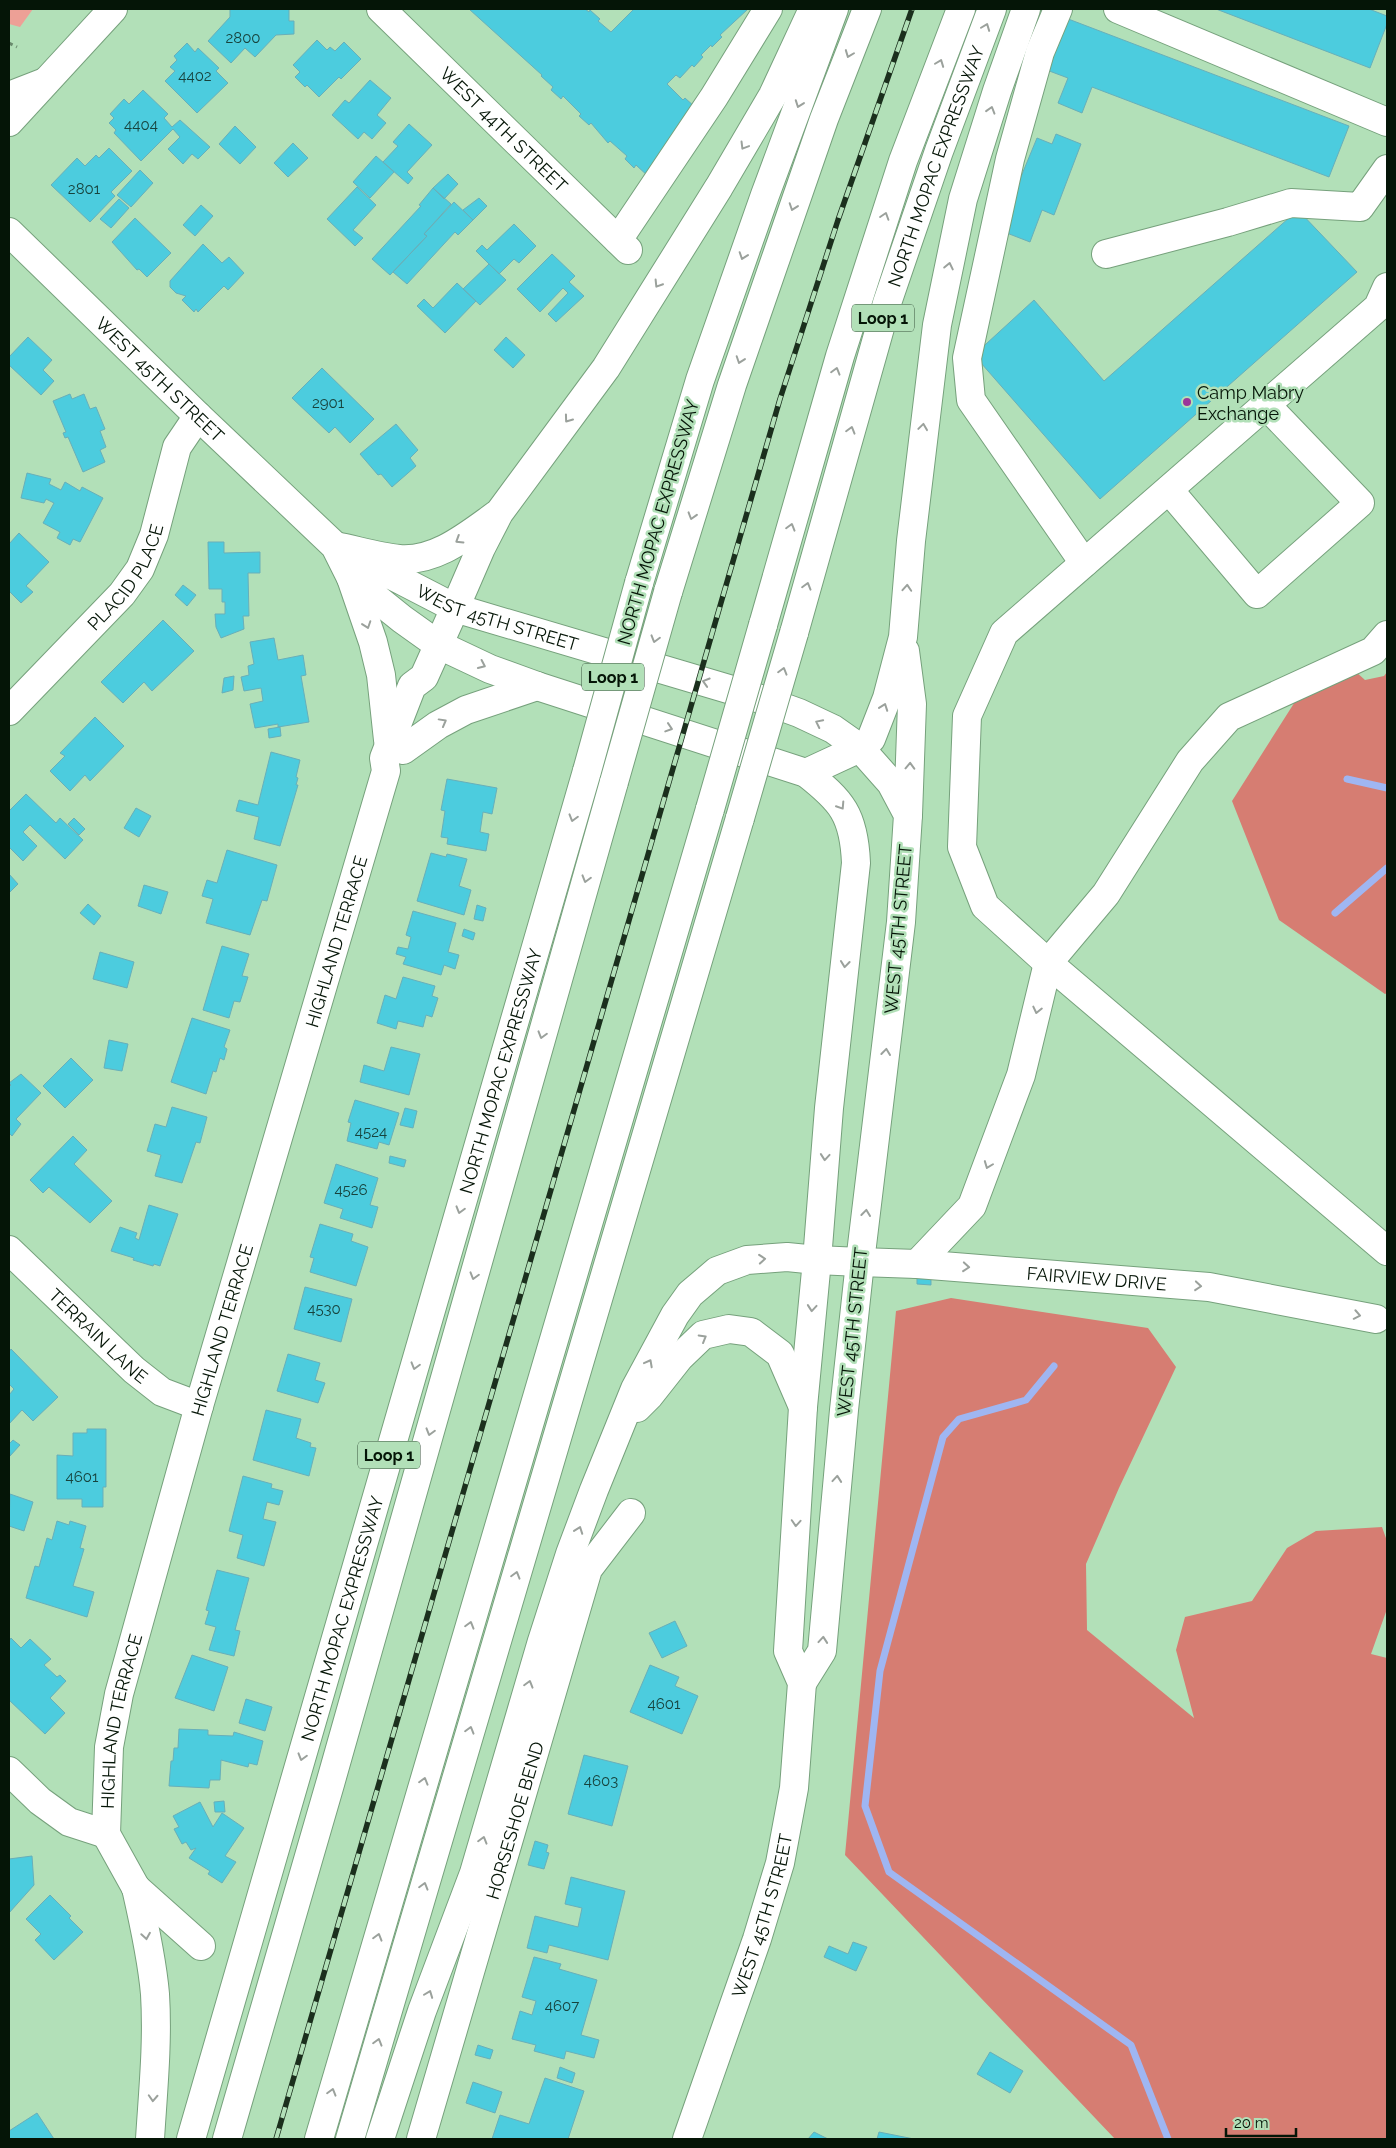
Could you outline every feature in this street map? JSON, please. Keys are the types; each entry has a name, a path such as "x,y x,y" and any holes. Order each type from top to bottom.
{"main road":[{"path":"9,122 113,9"},
{"name":"WEST 44TH STREET","path":"381,9 623,245 768,9"},
{"path":"335,546 400,559 423,556 446,549 499,513 606,368 704,212 773,95 813,9"},
{"name":"NORTH MOPAC EXPRESSWAY","path":"191,2139 587,771 639,583 700,380 765,195 834,9"},
{"path":"226,2139 330,1784 668,592 735,376 824,119 867,9"},
{"path":"319,2139 710,809 840,356 903,160 960,9"},
{"name":"NORTH MOPAC EXPRESSWAY","path":"350,2139 740,818 887,303 939,151 992,9"},
{"path":"806,773 860,748 871,739 887,698 903,637 910,541 937,325 963,199 997,91 1026,9"},
{"path":"1058,9 1040,52 1010,159 967,358 971,400 1084,563"},
{"path":"1118,9 1387,122"},
{"path":"9,96 45,82"},
{"path":"1106,254 1228,222 1291,203 1360,207 1387,169"},
{"name":"WEST 45TH STREET","path":"9,232 335,546 456,608 762,699 799,713 833,729 860,748 891,783 908,815 902,922 860,1262 844,1410 822,1651 802,1683 794,1788 780,1863 757,1939 687,2139"},
{"path":"1387,287 1378,308 1004,633 967,716 962,846 985,906 1048,963 1387,1251"},
{"path":"1169,490 1257,594 1360,503 1266,405"},
{"name":"PLACID PLACE","path":"9,711 122,594 140,569 154,535 177,447 198,416"},
{"name":"HIGHLAND TERRACE","path":"136,1888 106,1834 109,1747 119,1694 199,1406 393,756 427,691 424,677 481,548 499,513"},
{"name":"WEST 45TH STREET","path":"335,546 351,578 402,620 438,644 490,669 536,686 806,773 836,799 849,818 855,840 856,863 829,1108 803,1407 788,1651 802,1683"},
{"path":"351,578 373,642 381,674 393,756 438,725 466,710 536,686"},
{"path":"917,1264 972,1206 1021,1075 1048,963 1106,894 1190,761 1229,717 1373,651 1387,635"},
{"path":"903,637 912,704 908,815"},
{"name":"TERRAIN LANE","path":"9,1250 134,1370 162,1392 199,1406"},
{"name":"FAIRVIEW DRIVE","path":"380,2139 422,2012 474,1873 542,1641 570,1554 594,1490 635,1389 675,1315 690,1294 717,1271 747,1260 787,1257 917,1264 1210,1287 1376,1319"},
{"path":"622,1424 649,1396 678,1358 702,1336 729,1329 752,1332 780,1354 803,1407"},
{"name":"HORSESHOE BEND","path":"421,2139 588,1569 631,1513"},
{"path":"9,1771 40,1800 69,1822 106,1834"},
{"path":"136,1888 201,1946"},
{"path":"136,1888 146,1930 155,1994 155,2058 150,2139"}],"path":[{"path":"9,44 17,47"}],"shaded area":[{"path":"9,9 33,9 20,27 9,24"},
{"path":"1355,671 1365,680 1384,676 1387,672 1387,993 1385,994 1279,920 1232,801 1298,697"},
{"path":"951,1298 1148,1328 1176,1367 1119,1488 1086,1564 1087,1630 1194,1718 1176,1650 1185,1617 1252,1601 1287,1548 1316,1531 1382,1527 1387,1541 1387,1609 1371,1654 1387,1658 1387,2139 1115,2139 845,1855 896,1311"}],"building":[{"path":"230,9 289,9 289,21 294,21 294,34 276,35 255,57 245,48 231,63 208,41 230,17"},
{"path":"469,9 585,9 589,12 590,10 600,19 598,21 611,32 633,10 631,9 748,9 720,35 722,37 712,47 711,45 701,55 703,57 694,67 692,65 680,78 676,75 667,84 683,100 685,98 695,107 649,177 636,165 634,168 625,159 627,156 610,141 608,143 591,123 589,125 579,116 581,114 563,96 561,99 551,90 553,87 542,75"},
{"path":"1216,9 1369,9 1387,16 1387,24 1370,68"},
{"path":"1063,17 1349,126 1329,177 1092,87 1082,113 1058,103 1068,78 1044,69"},
{"path":"317,40 327,50 330,47 335,51 344,42 361,59 319,97 307,85 305,87 295,77 300,72 293,65"},
{"path":"187,43 195,52 198,48 219,68 216,71 228,83 197,113 165,81 175,71 170,67 177,60 174,56"},
{"path":"370,80 391,98 377,115 386,123 372,139 364,132 358,139 332,115 345,100 349,103"},
{"path":"143,90 168,114 164,118 172,127 180,120 210,147 198,159 192,154 183,164 168,149 180,137 173,129 141,161 114,133 116,130 109,123 114,118 110,114 124,99 129,104"},
{"path":"409,124 432,145 407,172 413,178 408,184 383,162 398,146 393,142"},
{"path":"235,126 256,147 240,164 219,144"},
{"path":"1056,134 1081,144 1054,215 1042,210 1030,242 999,230 1037,138 1052,144"},
{"path":"293,143 308,158 288,177 274,163"},
{"path":"109,148 132,171 111,192 115,196 90,222 51,185 77,158 85,166 96,155 99,158"},
{"path":"376,156 394,172 370,198 353,182"},
{"path":"140,170 153,183 131,207 117,195"},
{"path":"448,174 458,184 444,199 433,188"},
{"path":"357,187 376,205 353,230 363,238 355,246 327,219"},
{"path":"433,188 451,204 424,234 427,236 390,275 372,259 421,206 419,205"},
{"path":"479,198 487,206 473,220 463,210"},
{"path":"119,199 129,208 111,228 100,219"},
{"path":"454,202 473,220 458,235 455,232 407,284 393,272 427,236 424,234"},
{"path":"201,205 213,216 195,236 183,225"},
{"path":"1298,210 1357,272 1100,499 974,355 1034,300 1104,381"},
{"path":"135,218 171,253 147,277 139,269 137,270 112,242"},
{"path":"514,224 536,246 519,263 514,259 499,274 476,251 482,245 487,250"},
{"path":"203,244 222,263 229,257 244,273 228,290 224,286 198,312 196,309 194,312 182,300 186,296 176,293 170,287 170,281"},
{"path":"552,254 575,276 569,282 584,296 556,322 548,314 568,293 563,288 540,312 517,289"},
{"path":"489,264 506,280 480,305 463,289"},
{"path":"457,283 476,301 445,333 417,306 424,299 433,308"},
{"path":"28,337 52,360 43,370 54,381 41,395 9,365 9,357"},
{"path":"506,337 525,355 513,368 494,350"},
{"path":"322,368 374,419 350,443 335,427 329,433 292,398"},
{"path":"70,394 72,399 84,394 90,409 96,407 105,429 100,431 106,447 100,450 105,462 83,472 68,437 65,438 63,433 66,432 53,401"},
{"path":"396,424 418,450 410,458 416,466 392,487 381,474 378,475 360,454"},
{"path":"27,473 51,479 49,484 61,490 65,482 80,491 82,487 103,498 80,542 73,539 70,545 57,538 60,532 43,523 54,503 46,499 44,503 21,498"},
{"path":"19,533 49,562 26,586 33,592 21,603 9,591 9,544"},
{"path":"208,542 224,542 224,553 260,552 260,573 248,573 249,616 243,616 244,629 221,638 216,627 215,614 225,614 225,602 222,602 222,589 209,589"},
{"path":"183,585 196,595 187,606 175,595"},
{"path":"163,620 194,651 152,691 144,682 123,703 101,682"},
{"path":"274,638 278,660 303,655 306,675 301,676 309,722 278,727 278,724 255,728 250,704 263,701 261,688 244,691 241,677 249,675 248,666 254,664 250,642"},
{"path":"234,676 233,690 222,693 224,678"},
{"path":"95,717 124,746 90,781 85,775 70,791 50,771 65,756 60,753"},
{"path":"280,727 281,736 269,738 268,729"},
{"path":"271,752 300,760 296,777 298,778 296,785 298,785 280,846 254,839 259,817 236,811 239,800 258,805"},
{"path":"447,779 497,788 492,814 483,812 480,832 489,834 486,851 447,844 448,838 441,837 445,811 441,810"},
{"path":"26,794 56,823 60,818 83,840 65,859 30,825 23,832 37,846 23,861 9,847 9,811"},
{"path":"136,808 151,816 139,837 124,828"},
{"path":"74,818 85,829 79,835 68,824"},
{"path":"227,850 277,865 267,901 262,900 250,935 206,923 213,899 202,896 207,880 217,883"},
{"path":"431,853 446,857 447,854 467,859 459,886 471,890 464,915 417,901"},
{"path":"9,874 18,884 9,893"},
{"path":"144,885 168,892 161,914 138,906"},
{"path":"88,904 101,916 94,925 80,913"},
{"path":"477,905 486,908 483,921 474,919"},
{"path":"413,911 456,923 448,952 459,955 455,969 444,965 441,975 403,964 406,957 396,954 398,947 408,949 411,937 406,935"},
{"path":"464,929 475,933 473,940 462,936"},
{"path":"222,946 249,954 242,976 248,977 240,1002 234,1001 229,1018 203,1010"},
{"path":"100,952 134,962 127,988 93,979"},
{"path":"403,977 435,986 432,996 438,998 432,1017 426,1015 423,1027 398,1021 396,1029 377,1023 385,995 396,999"},
{"path":"192,1018 230,1030 224,1047 227,1049 224,1060 220,1058 216,1072 213,1071 206,1094 171,1082"},
{"path":"109,1040 128,1044 122,1071 104,1068"},
{"path":"391,1047 420,1054 409,1095 360,1082 364,1065 384,1071"},
{"path":"71,1058 93,1080 65,1108 43,1086"},
{"path":"21,1074 41,1093 16,1119 21,1124 12,1136 9,1133 9,1087 11,1085 9,1083"},
{"path":"355,1100 399,1113 389,1145 379,1142 377,1149 347,1141 351,1123 348,1122"},
{"path":"172,1107 207,1117 200,1143 196,1142 182,1183 155,1176 161,1155 147,1151 155,1124 166,1127"},
{"path":"405,1108 417,1111 413,1128 400,1125"},
{"path":"73,1136 87,1150 74,1164 112,1201 90,1223 49,1187 43,1193 30,1180"},
{"path":"390,1156 406,1160 404,1167 389,1163"},
{"path":"336,1164 378,1178 370,1205 378,1207 372,1228 340,1218 343,1209 324,1203"},
{"path":"149,1205 178,1214 160,1266 154,1264 153,1266 133,1260 134,1258 111,1251 120,1227 137,1233 135,1238 139,1240"},
{"path":"320,1224 353,1234 351,1241 368,1247 356,1286 310,1272 314,1258 310,1257"},
{"path":"917,1271 931,1271 931,1285 917,1284"},
{"path":"305,1287 352,1299 341,1342 294,1329"},
{"path":"11,1349 58,1397 33,1421 22,1410 9,1424 9,1395 14,1389 9,1384 9,1352"},
{"path":"288,1354 320,1363 315,1380 325,1383 318,1403 277,1391"},
{"path":"266,1410 301,1419 296,1438 311,1443 310,1447 316,1448 309,1476 253,1460"},
{"path":"87,1429 106,1429 106,1487 103,1487 103,1507 82,1507 82,1499 57,1499 57,1455 73,1456 73,1433 87,1433"},
{"path":"13,1440 20,1445 10,1456 9,1444"},
{"path":"243,1476 272,1484 271,1488 283,1491 279,1505 267,1502 263,1519 276,1522 264,1566 237,1558 243,1535 229,1531"},
{"path":"10,1494 33,1502 24,1531 9,1526"},
{"path":"57,1521 69,1525 70,1521 86,1526 80,1548 84,1549 73,1586 94,1592 87,1617 26,1598 35,1566 39,1567 47,1538 52,1540"},
{"path":"217,1570 249,1578 235,1630 240,1631 234,1656 209,1650 216,1627 205,1624 209,1611 206,1610"},
{"path":"675,1621 687,1646 662,1658 649,1633"},
{"path":"11,1638 21,1648 30,1639 51,1659 44,1665 57,1677 60,1675 66,1681 50,1698 65,1713 45,1734 9,1700 9,1641"},
{"path":"192,1655 228,1667 214,1711 175,1698"},
{"path":"650,1665 679,1677 675,1686 698,1696 682,1734 630,1712"},
{"path":"246,1699 272,1707 265,1731 239,1723"},
{"path":"179,1729 208,1730 208,1735 233,1736 234,1732 263,1741 257,1765 249,1763 248,1767 221,1760 220,1780 210,1780 209,1788 169,1786 171,1761 173,1761 174,1748 178,1748"},
{"path":"584,1755 628,1766 612,1826 568,1814"},
{"path":"224,1801 225,1812 215,1812 214,1802"},
{"path":"200,1802 213,1827 222,1813 244,1828 225,1856 236,1862 222,1883 208,1874 210,1871 189,1858 196,1848 191,1850 186,1842 182,1844 174,1829 179,1827 173,1816"},
{"path":"535,1841 548,1845 546,1852 549,1853 544,1869 528,1865"},
{"path":"32,1856 34,1885 9,1913 9,1859"},
{"path":"571,1877 625,1891 608,1960 549,1945 547,1953 527,1948 535,1916 578,1927 582,1908 565,1904"},
{"path":"50,1895 71,1916 69,1918 83,1932 54,1960 35,1940 41,1934 26,1919"},
{"path":"853,1942 867,1947 856,1971 824,1957 829,1946 848,1954"},
{"path":"534,1957 561,1964 559,1969 597,1980 581,2035 599,2040 594,2058 566,2051 564,2059 534,2051 536,2045 512,2039 520,2011 532,2015 536,2001 522,1997"},
{"path":"478,2045 493,2050 490,2059 475,2055"},
{"path":"990,2052 1023,2071 1010,2093 977,2074"},
{"path":"560,2067 575,2073 572,2083 557,2078"},
{"path":"545,2078 584,2091 568,2139 492,2139 500,2115 529,2124"},
{"path":"473,2082 502,2092 495,2113 466,2103"},
{"path":"37,2113 54,2139 9,2139 9,2131"},
{"path":"814,2132 828,2139 808,2139"},
{"path":"879,2132 914,2139 877,2139"}],"waterway":[{"path":"1347,779 1387,788"},
{"path":"1335,913 1387,868"},
{"path":"1054,1366 1026,1400 959,1419 943,1437 880,1671 865,1806 889,1872 1131,2045 1168,2139"}],"railway":[{"path":"276,2139 780,399 838,220 912,9"}],"place":[{"name":"Camp Mabry Exchange","path":"1187,402"}]}
